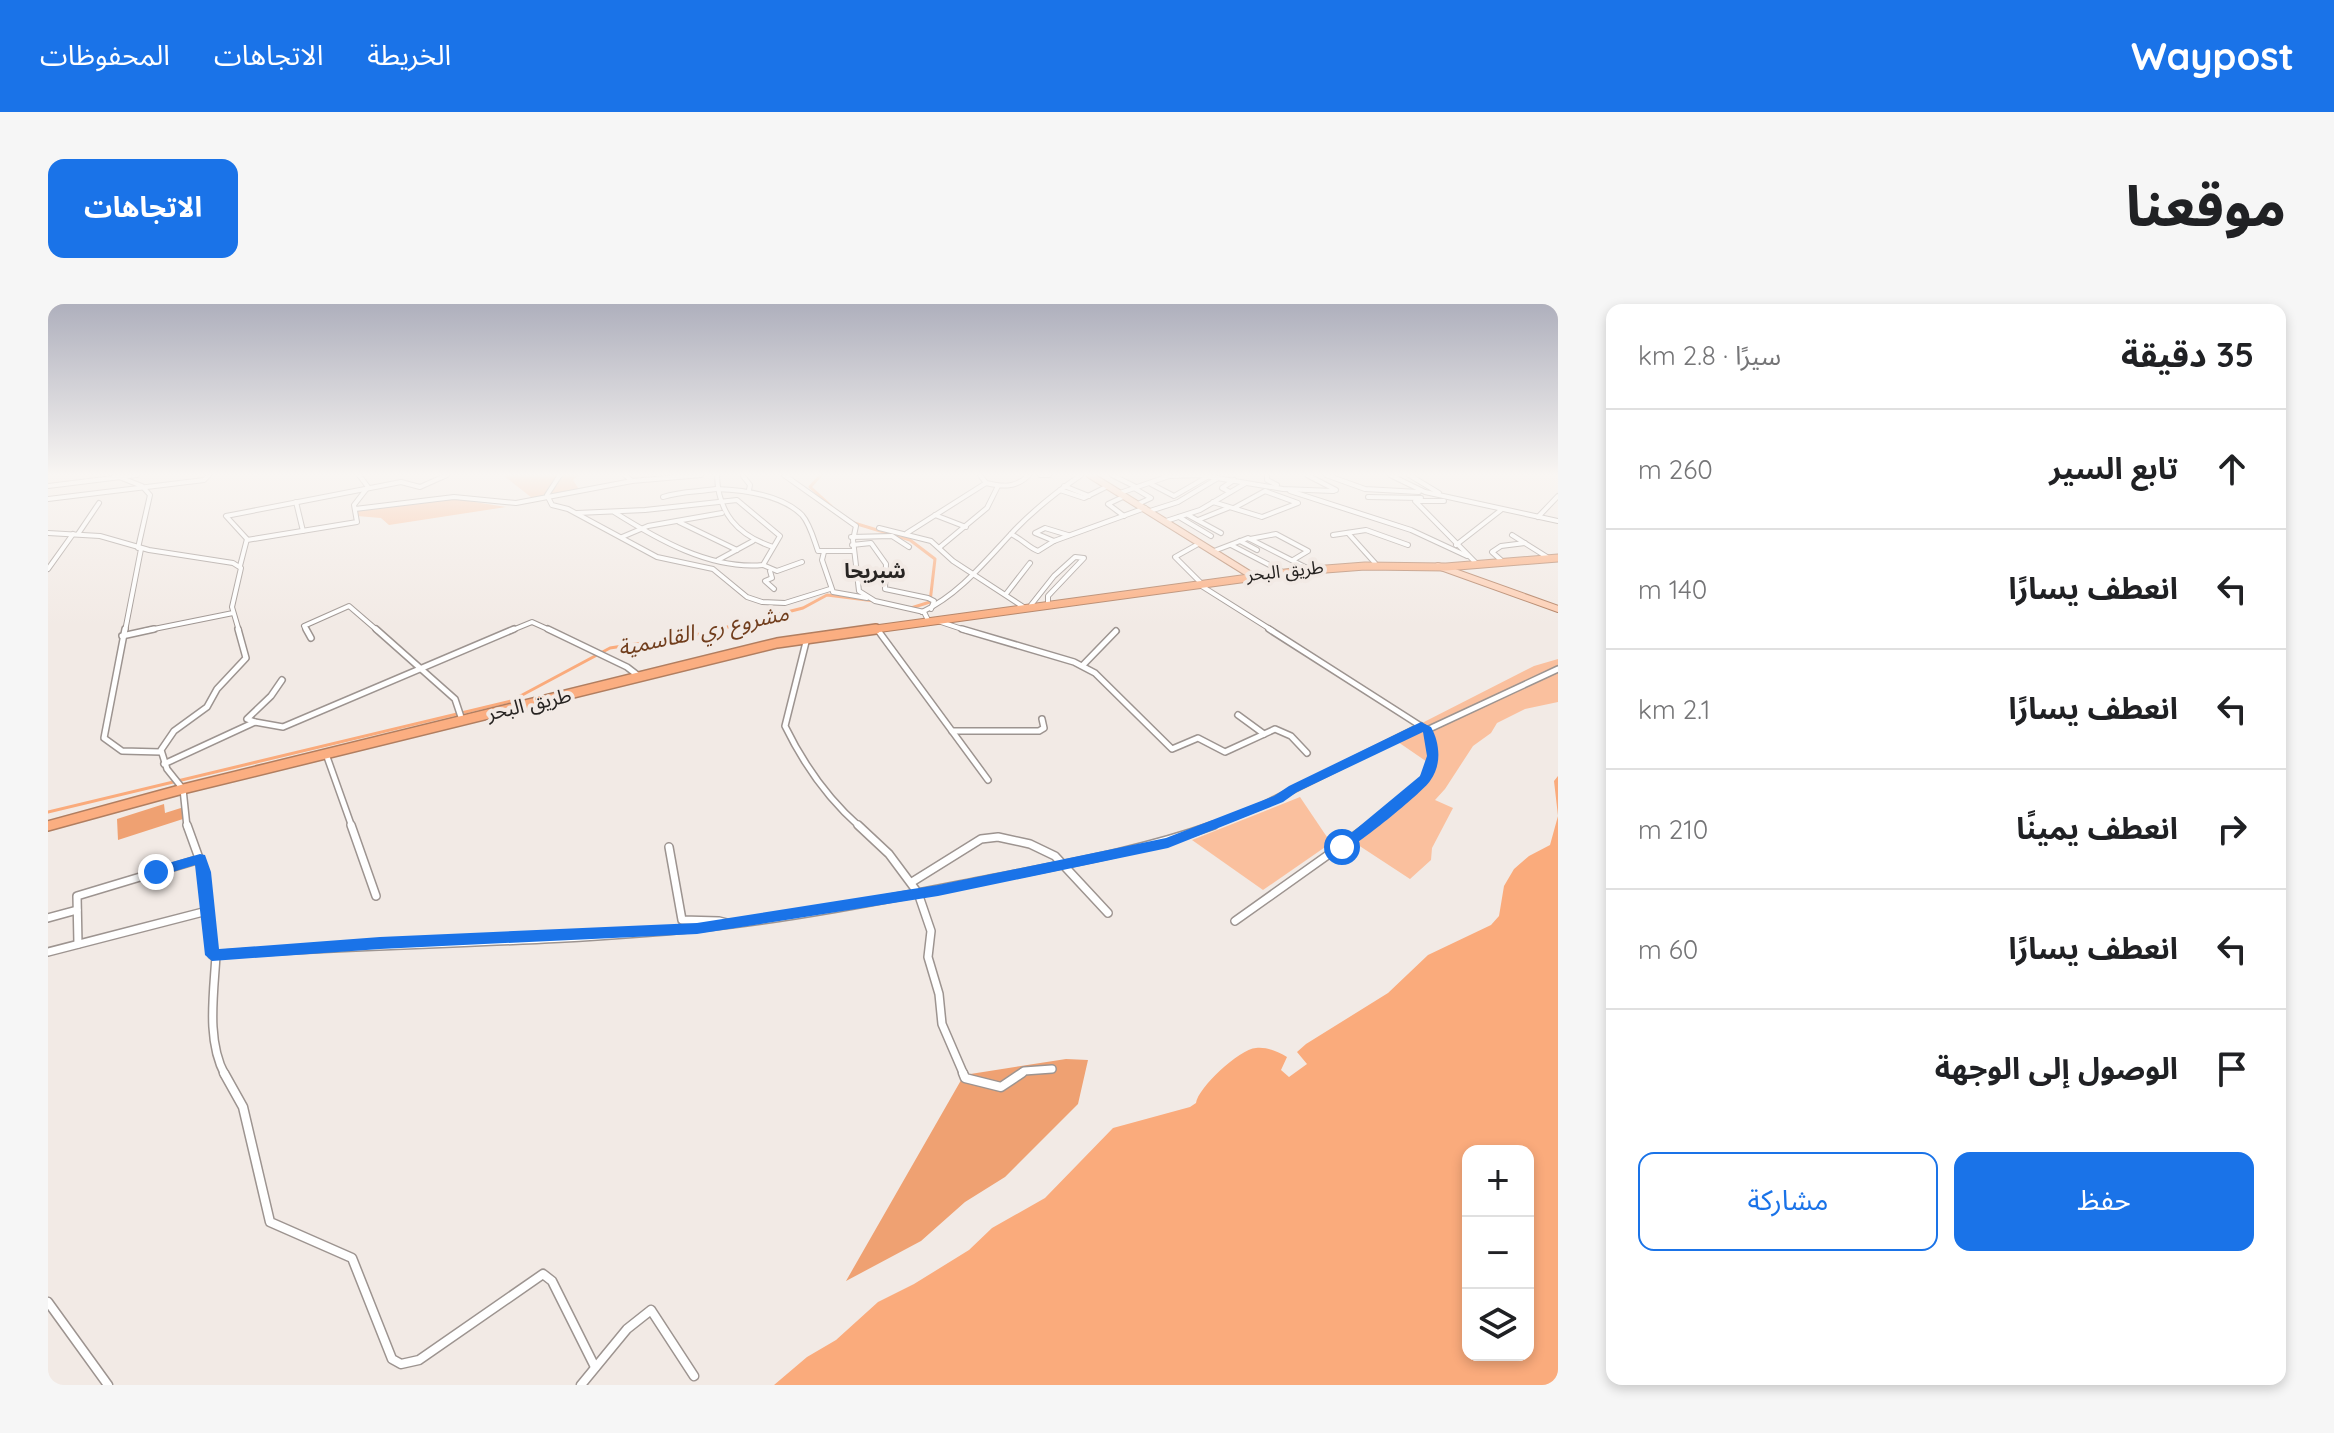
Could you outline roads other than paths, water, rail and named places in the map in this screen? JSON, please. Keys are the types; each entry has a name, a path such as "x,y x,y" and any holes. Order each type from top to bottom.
{"highway":[{"name":"طريق البحر","path":"1253,575 1365,566 1448,569 1558,557"},
{"name":"طريق البحر","path":"48,826 179,784 326,754 461,716 807,638 876,628 927,616 1023,607 1044,600 1062,602 1307,568 1375,563 1448,569 1476,563 1558,557"}],"main road":[{"path":"1173,525 1253,575"},
{"path":"1448,569 1558,609"}],"street":[{"path":"48,569 82,525"},
{"path":"145,525 104,738 106,743 128,753 161,752"},
{"path":"234,525 247,540"},
{"path":"302,525 303,531"},
{"path":"247,540 336,525"},
{"path":"600,525 657,557 709,568 747,597 767,604 798,600 830,589"},
{"path":"637,525 674,545 719,560 754,567 763,565 779,534 769,525"},
{"path":"622,537 641,528 657,525"},
{"path":"685,525 737,550"},
{"path":"736,525 753,541 773,547"},
{"path":"806,525 817,550 853,548 868,542 873,545 886,564 886,590 903,598 917,595 932,599 931,609"},
{"path":"855,525 851,537 857,587 875,601"},
{"path":"907,533 919,525"},
{"path":"962,525 966,527"},
{"path":"927,616 931,609 985,564 1020,525"},
{"path":"1011,534 1027,541 1036,551 1096,525"},
{"path":"1193,525 1211,536"},
{"path":"1208,525 1221,533"},
{"path":"1396,525 1467,556"},
{"path":"1438,525 1476,563"},
{"path":"1456,545 1481,525"},
{"path":"940,547 966,527"},
{"path":"879,528 907,533 940,547 953,561 1023,607"},
{"path":"1054,541 1035,533 1045,528 1068,535"},
{"path":"1333,535 1366,530 1408,545"},
{"path":"48,533 100,536 140,548 240,566"},
{"path":"1348,533 1375,563"},
{"path":"851,537 866,534 892,536 909,547"},
{"path":"1214,551 1240,541 1276,534 1308,551 1293,560"},
{"path":"1512,535 1547,557"},
{"path":"247,540 233,613 246,658 217,689 207,707 170,735 161,752 164,764 179,784 187,829 204,872 212,955 380,943 630,934 731,924 918,893 1168,843 1279,799 1293,789 1558,669"},
{"path":"1240,550 1253,540"},
{"path":"1253,540 1307,568"},
{"path":"709,568 753,541"},
{"path":"1240,541 1257,550"},
{"path":"1200,543 1175,557 1200,583 1424,728 1432,740 1433,756 1428,776 1422,783 1360,834 1235,921"},
{"path":"1502,561 1492,552 1501,546 1525,543"},
{"path":"1231,545 1281,571"},
{"path":"1249,554 1265,546"},
{"path":"1257,559 1274,551"},
{"path":"824,552 822,560 830,589 839,595 913,610 1008,645 1083,665 1095,673 1172,749 1198,738 1225,752 1275,729 1307,753"},
{"path":"1265,563 1281,555"},
{"path":"1075,557 1084,558 1064,577 1044,600 1056,574 1075,557"},
{"path":"770,571 792,568 802,562"},
{"path":"1006,594 1030,563"},
{"path":"763,565 772,578 765,581 774,589"},
{"path":"1056,574 1064,577"},
{"path":"311,638 304,626 348,606 373,624 455,699 461,716"},
{"path":"122,636 233,613"},
{"path":"164,764 255,722 283,727 534,622 627,667 640,677"},
{"path":"876,628 988,780"},
{"path":"1083,665 1116,631"},
{"path":"807,638 785,726 797,750 834,804 886,851 918,893 931,931 928,957 939,994 942,1024 965,1078 1001,1087 1024,1071 1052,1069"},
{"path":"255,722 247,719 271,696 282,680"},
{"path":"1238,715 1264,734"},
{"path":"952,731 1039,731 1044,728 1042,719"},
{"path":"326,754 344,813 376,896"},
{"path":"912,882 988,837 1020,841 1045,849 1108,913"},
{"path":"669,847 682,920 690,923 722,920 731,924"},
{"path":"78,944 77,896 200,859"},
{"path":"48,918 77,910"},
{"path":"48,952 207,911"},
{"path":"216,955 213,1011 217,1060 243,1107 270,1222 352,1258 392,1359 396,1363 406,1364 426,1356 543,1274 552,1281 595,1367"},
{"path":"48,1302 108,1385"},
{"path":"581,1385 627,1329 651,1310 694,1376"}],"waterway":[{"name":"مشروع ري القاسمية","path":"862,525 910,540 935,559 930,602 911,608"},
{"name":"مشروع ري القاسمية","path":"48,812 511,701 610,648 700,634 803,608 827,595 875,601"}],"district":[{"name":"شبريحا","path":"875,571"}]}
